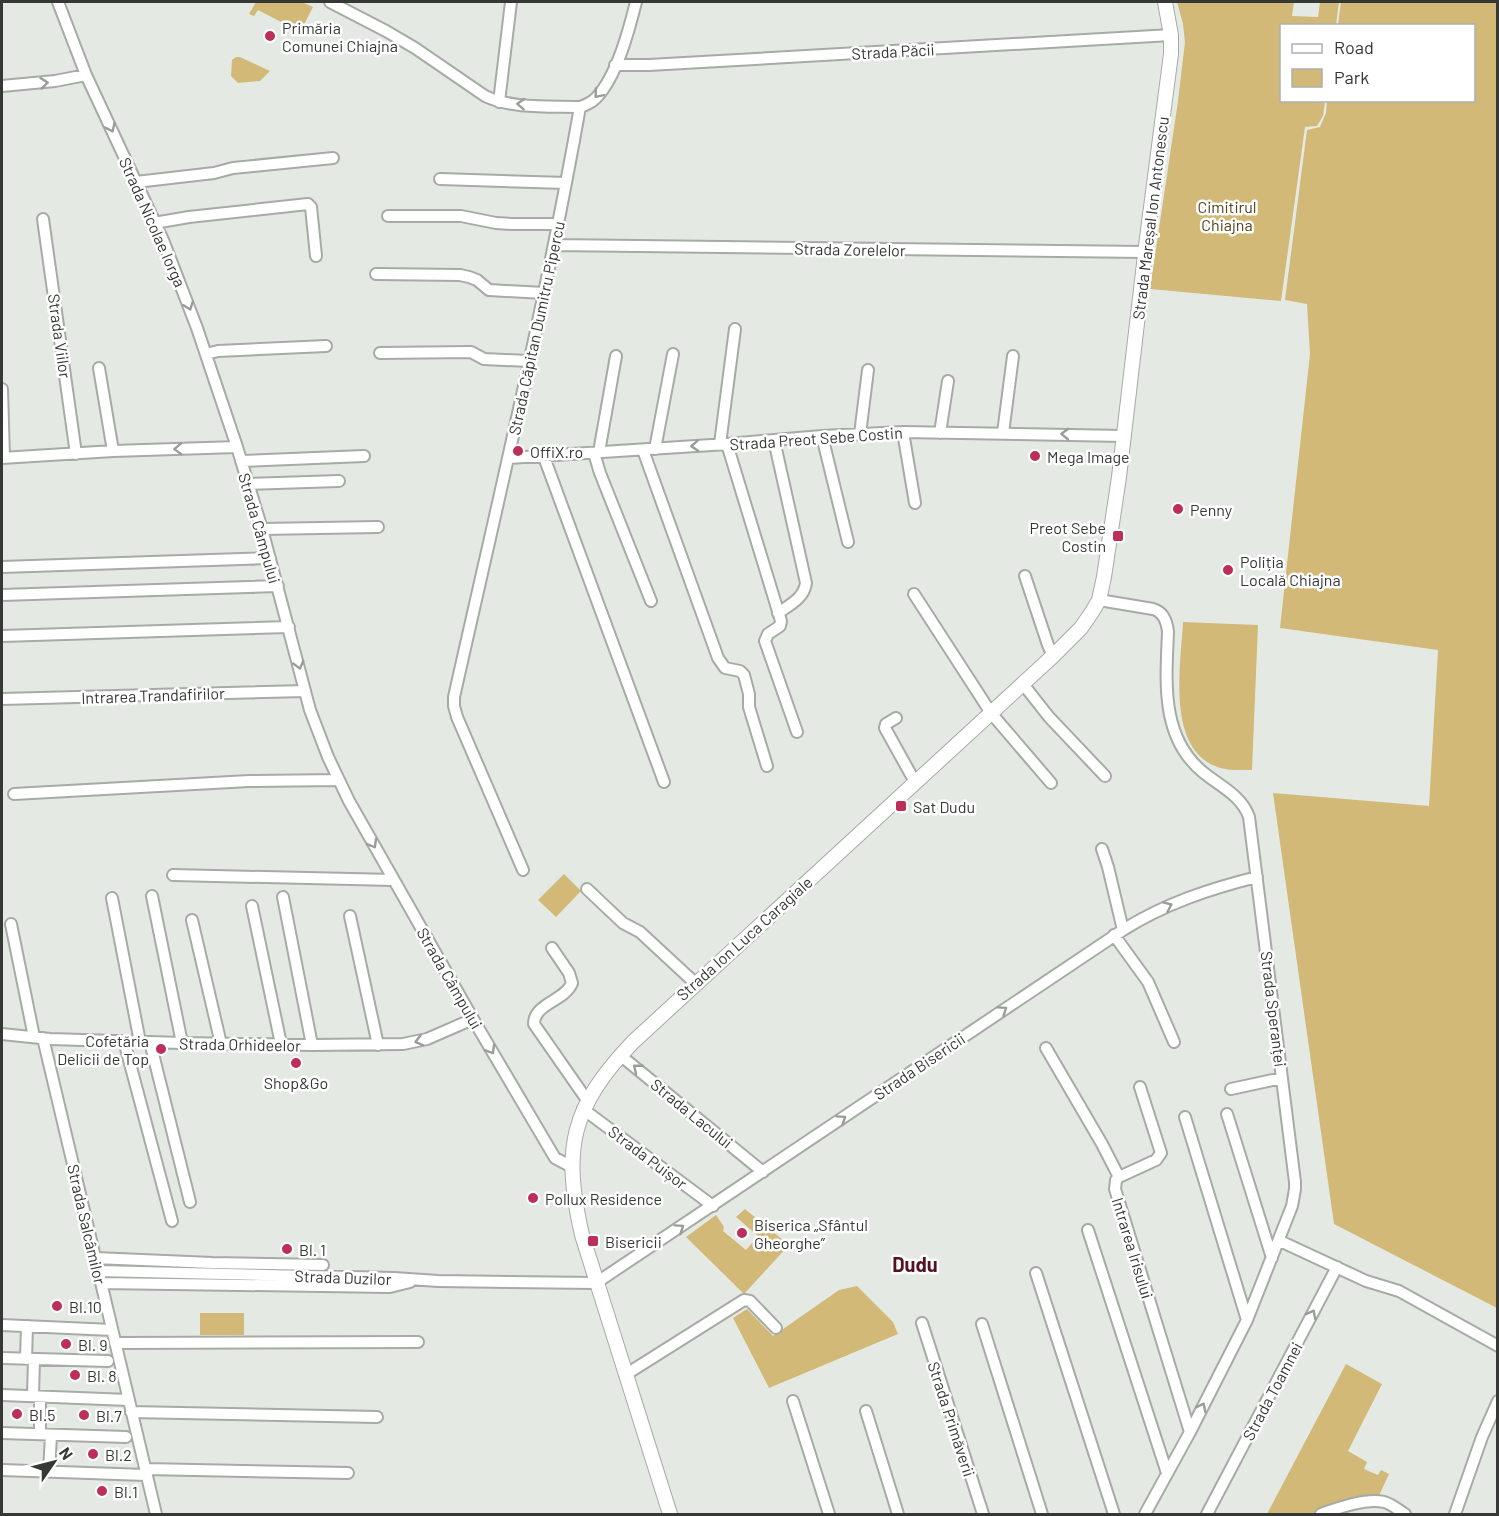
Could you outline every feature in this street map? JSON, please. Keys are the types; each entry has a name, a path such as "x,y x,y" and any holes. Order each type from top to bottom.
{"main road":[{"name":"Strada Mareșal Ion Antonescu","path":"1124,436 1171,54 1171,35 1165,2"},
{"name":"Strada Ion Luca Caragiale","path":"670,1515 625,1375 592,1283 579,1220 572,1167 575,1140 585,1105 599,1081 639,1035 1023,684 1081,628 1099,600 1124,436"}],"street":[{"name":"Strada Nicolae Iorga","path":"57,2 86,75 175,271 237,447"},
{"path":"330,2 396,36 485,96 498,102 580,107 595,99 606,84 628,33 636,2"},
{"path":"498,102 511,2"},
{"name":"Strada Păcii","path":"615,65 650,65 1171,35"},
{"path":"2,86 55,81 86,75"},
{"name":"Strada Căpitan Dumitru Pipercu","path":"523,870 458,717 454,698 509,459 559,224 580,107"},
{"path":"136,182 214,173 233,168 333,158"},
{"path":"440,179 566,183"},
{"path":"154,223 308,204 311,207 316,256"},
{"path":"388,216 461,216 512,224 559,224"},
{"name":"Strada Viilor","path":"43,219 76,453"},
{"name":"Strada Zorelelor","path":"554,245 1145,252"},
{"path":"376,274 460,275 477,280 489,290 544,293"},
{"path":"735,329 723,444 781,624 768,634 765,641 797,732"},
{"path":"206,354 218,351 326,346"},
{"path":"380,353 471,352 484,359 529,361"},
{"path":"655,449 673,354"},
{"path":"616,356 597,453 598,466 651,601"},
{"path":"1003,433 1013,356"},
{"path":"99,368 113,452"},
{"path":"860,434 868,370"},
{"path":"940,433 948,381"},
{"path":"2,389 3,458 237,447"},
{"path":"903,432 915,503"},
{"name":"Strada Preot Sebe Costin","path":"509,459 903,432 1124,436"},
{"path":"822,436 848,542"},
{"path":"774,440 806,583 803,594 778,613"},
{"name":"Strada Câmpului","path":"237,447 278,586 305,691 321,741 338,780 473,1019 555,1158 572,1167"},
{"path":"643,450 718,658 725,668 740,671 744,675 749,694 749,707 767,766"},
{"path":"241,461 364,456"},
{"path":"544,457 664,782"},
{"path":"248,484 339,481"},
{"path":"262,529 378,527"},
{"path":"2,567 270,558"},
{"path":"1025,576 1053,656"},
{"path":"2,595 278,586"},
{"path":"914,594 991,713 1051,783"},
{"name":"Strada Speranței","path":"1099,600 1154,609 1163,616 1168,632 1166,689 1173,728 1181,748 1193,764 1234,795 1247,811 1295,1189 1292,1206 1280,1241 1248,1320 1145,1515"},
{"path":"2,636 289,627"},
{"path":"1023,684 1049,717 1105,776"},
{"name":"Intrarea Trandafirilor","path":"2,699 305,691"},
{"path":"896,718 886,724 885,728 915,782"},
{"path":"14,794 249,781 338,780"},
{"path":"1102,849 1108,867 1118,933 1148,982 1174,1042"},
{"path":"173,875 394,880"},
{"name":"Strada Bisericii","path":"592,1283 713,1206 1118,933 1154,912 1185,898 1257,877"},
{"path":"587,889 623,923 640,932 694,983"},
{"path":"152,896 182,1043"},
{"path":"283,897 312,1045"},
{"path":"112,898 145,1042 190,1202"},
{"path":"252,906 281,1044"},
{"path":"350,916 378,1045"},
{"path":"192,920 221,1044"},
{"name":"Strada Salcâmilor","path":"11,924 95,1258 156,1515"},
{"name":"Strada Puișor","path":"552,948 569,973 572,983 570,988 539,1011 534,1024 585,1105 713,1206"},
{"name":"Strada Orhideelor","path":"2,1034 38,1038 145,1042 378,1045 422,1041 473,1019"},
{"path":"124,1041 172,1221"},
{"path":"1046,1048 1119,1176"},
{"name":"Strada Lacului","path":"620,1055 763,1172"},
{"path":"1231,1089 1282,1078"},
{"name":"Intrarea Irisului","path":"1140,1087 1161,1153 1156,1160 1119,1176 1115,1189 1190,1432"},
{"path":"1227,1114 1272,1258"},
{"path":"1185,1117 1248,1320"},
{"path":"1088,1230 1167,1473"},
{"path":"1280,1241 1366,1281 1399,1291 1497,1346"},
{"path":"95,1258 323,1264"},
{"name":"Strada Toamnei","path":"1207,1515 1337,1267"},
{"name":"Strada Duzilor","path":"98,1271 592,1283"},
{"path":"1036,1273 1114,1515"},
{"path":"101,1283 390,1287 419,1280"},
{"path":"625,1375 744,1300 750,1301 776,1329"},
{"name":"Strada Primăverii","path":"922,1323 982,1515"},
{"path":"2,1324 112,1330"},
{"path":"982,1324 1042,1515"},
{"path":"27,1326 30,1359 45,1435 49,1472"},
{"path":"115,1343 418,1342"},
{"path":"2,1358 108,1361"},
{"path":"2,1395 129,1400"},
{"path":"792,1401 829,1515"},
{"path":"1455,1515 1475,1454 1497,1401"},
{"path":"866,1411 898,1515"},
{"path":"131,1412 377,1417"},
{"path":"2,1433 126,1437"},
{"path":"2,1470 348,1473"},
{"path":"1321,1515 1346,1506 1376,1501 1391,1504 1405,1515"}],"green space":[{"path":"256,2 302,2 313,7 300,32 258,10 254,16 249,14"},
{"name":"Cimitirul Chiajna","path":"1177,2 1294,2 1292,16 1318,17 1320,2 1339,2 1336,24 1280,24 1280,102 1325,102 1323,116 1317,126 1305,127 1281,301 1150,289 1178,101 1185,42"},
{"path":"1341,2 1497,2 1497,1308 1334,1224 1273,793 1429,806 1438,650 1280,628 1310,354 1307,304 1285,300 1307,130 1320,127 1326,113 1327,102 1475,102 1475,24 1338,24"},
{"path":"236,57 270,71 260,81 238,83 231,76 232,60"},
{"path":"1183,622 1258,625 1252,770 1219,768 1199,756 1189,741 1180,702 1179,680"},
{"path":"564,874 581,891 556,917 538,900"},
{"path":"745,1209 789,1245 744,1294 686,1237 716,1215 724,1227 723,1231 746,1250 758,1236 736,1217"},
{"path":"857,1286 893,1322 898,1334 769,1388 733,1318 747,1309 773,1336 839,1290"},
{"path":"200,1313 244,1313 244,1335 200,1335"},
{"path":"1346,1364 1382,1384 1348,1451 1367,1462 1364,1469 1378,1475 1381,1470 1389,1474 1377,1500 1316,1514 1267,1514"}],"place":[{"name":"Primăria Comunei Chiajna","path":"270,36"},
{"name":"OffiX.ro","path":"518,451"},
{"name":"Mega Image","path":"1035,456"},
{"name":"Penny","path":"1178,509"},
{"name":"Preot Sebe Costin","path":"1118,536"},
{"name":"Poliția Locală Chiajna","path":"1228,570"},
{"name":"Sat Dudu","path":"901,806"},
{"name":"Cofetăria Delicii de Top","path":"161,1049"},
{"name":"Shop&Go","path":"296,1063"},
{"name":"Pollux Residence","path":"533,1198"},
{"name":"Biserica „Sfântul Gheorghe”","path":"742,1233"},
{"name":"Bisericii","path":"593,1241"},
{"name":"Bl. 1","path":"287,1249"},
{"name":"Bl.10","path":"57,1306"},
{"name":"Bl. 9","path":"66,1344"},
{"name":"Bl. 8","path":"75,1375"},
{"name":"Bl.5","path":"17,1414"},
{"name":"Bl.7","path":"84,1415"},
{"name":"Bl.2","path":"93,1454"},
{"name":"Bl.1","path":"102,1491"}],"district":[{"name":"Dudu","path":"915,1264"}]}
